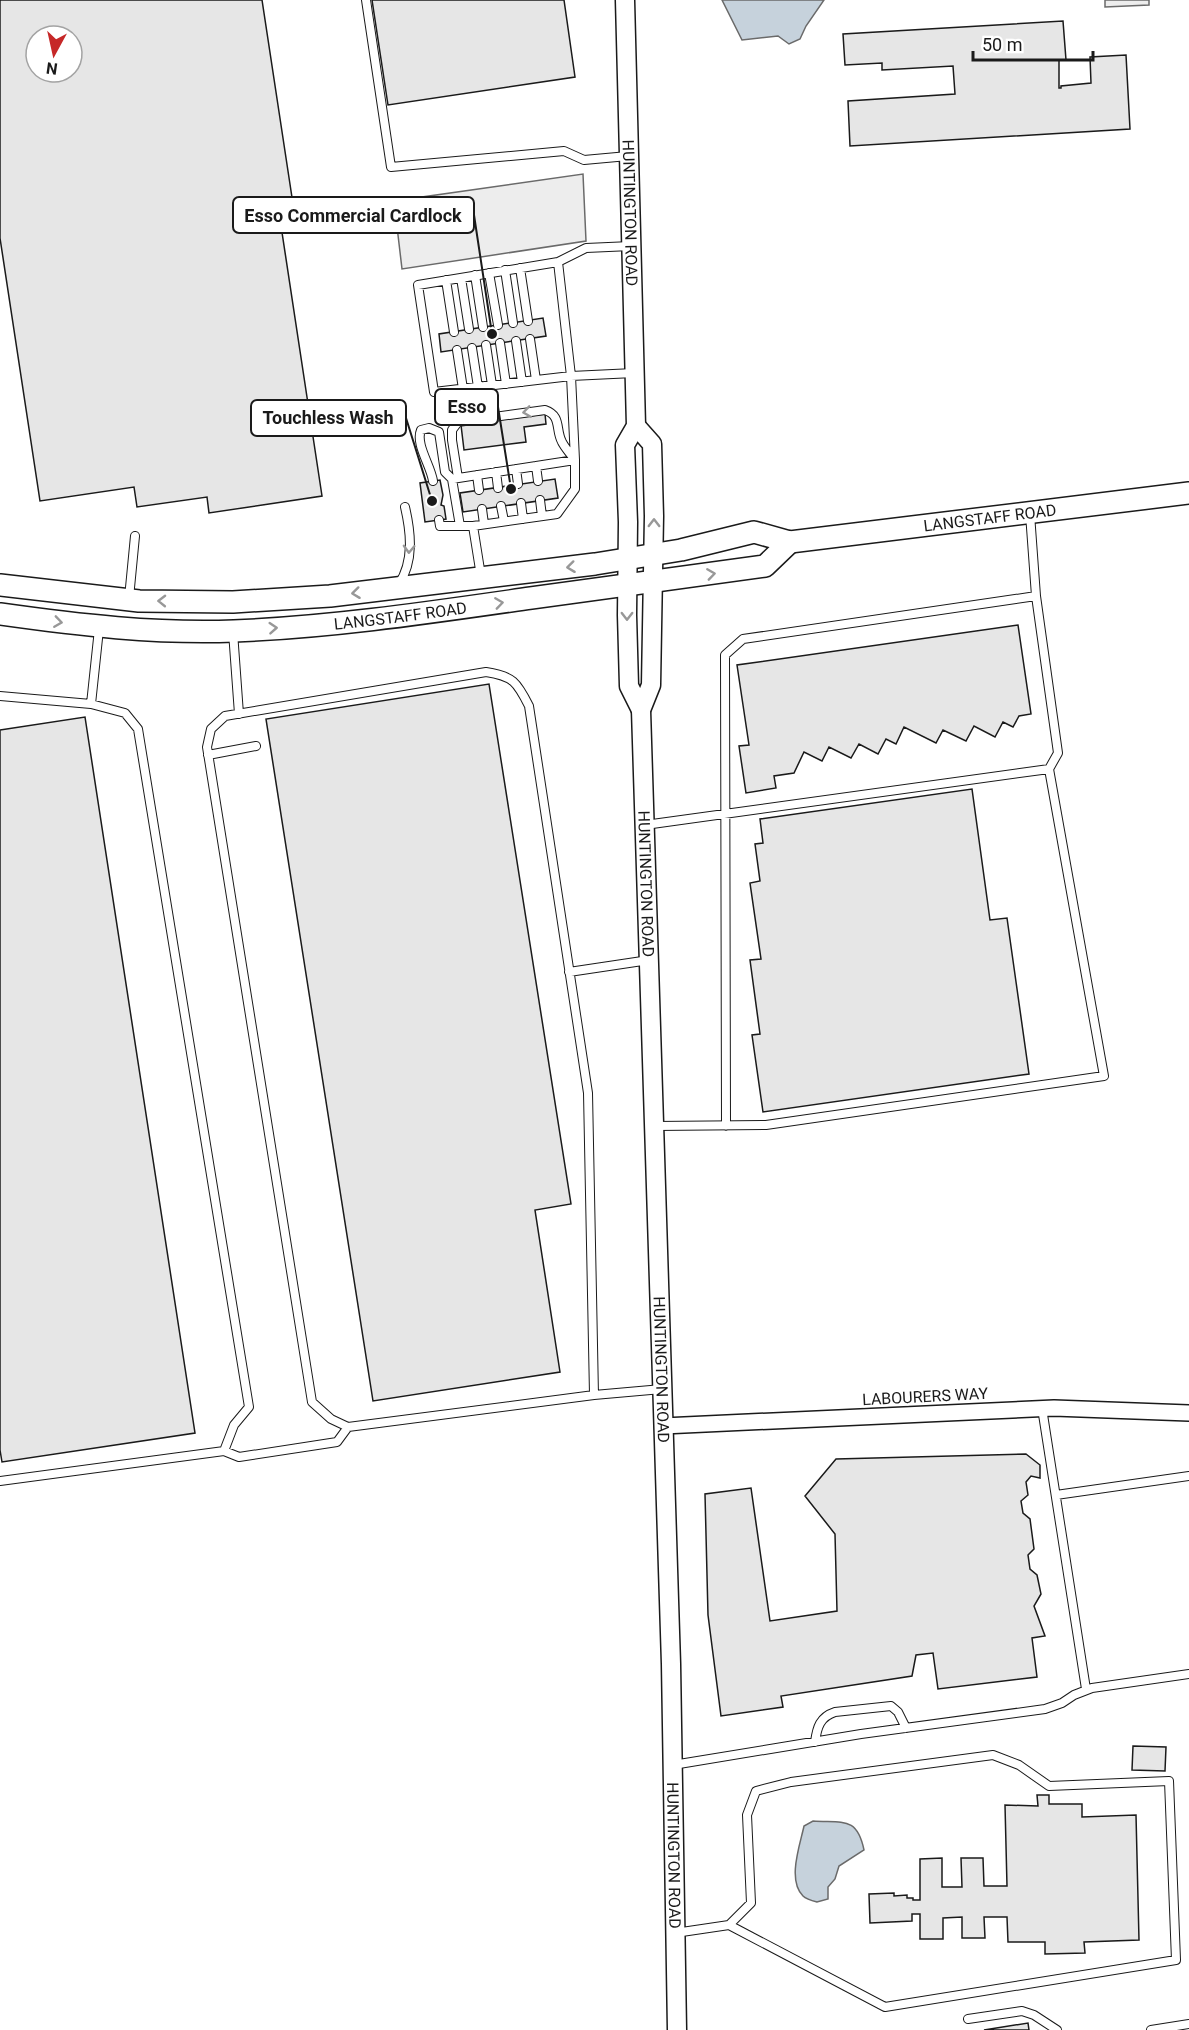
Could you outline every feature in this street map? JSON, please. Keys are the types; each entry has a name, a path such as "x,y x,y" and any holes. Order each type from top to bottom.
{"main road":[{"name":"LANGSTAFF ROAD","path":"0,585 129,599 233,602 330,596 654,555 754,532 790,542 1189,493"},
{"name":"LANGSTAFF ROAD","path":"0,614 99,627 233,631 316,626 433,613 765,566 790,542"}],"street":[{"name":"HUNTINGTON ROAD","path":"625,0 636,426 625,445 629,686 641,710"},
{"name":"HUNTINGTON ROAD","path":"636,426 652,444 654,555 651,685 641,710 662,1389 677,2030"},
{"name":"LABOURERS WAY","path":"663,1426 1042,1408 1189,1413"}],"lane":[{"path":"366,0 391,167 564,151 584,160 629,156"},
{"path":"632,246 586,248 558,262 418,285 434,392 570,376 635,373"},
{"path":"439,520 440,526 473,526 557,514 575,489 570,376 558,262"},
{"path":"520,268 528,321"},
{"path":"505,270 513,323"},
{"path":"489,273 498,325"},
{"path":"475,275 483,327"},
{"path":"461,278 469,329"},
{"path":"446,280 454,332"},
{"path":"530,339 536,380"},
{"path":"516,341 522,382"},
{"path":"500,343 506,384"},
{"path":"486,345 492,385"},
{"path":"472,348 478,387"},
{"path":"457,350 463,388"},
{"path":"460,526 452,440 452,430 458,422 545,410 552,412 558,419 561,440 574,460"},
{"path":"433,481 431,469 419,441 421,430 429,428 439,432 445,472 455,478 574,460"},
{"path":"536,466 538,481"},
{"path":"516,469 518,484"},
{"path":"496,472 498,488"},
{"path":"477,475 479,490"},
{"path":"540,500 542,516"},
{"path":"521,503 523,519"},
{"path":"396,588 407,568 410,549 405,507"},
{"path":"501,507 504,521"},
{"path":"482,509 484,524"},
{"path":"653,1126 766,1125 1104,1076 1049,768 1058,753 1036,596 1030,512"},
{"path":"473,526 481,578"},
{"path":"129,599 135,536"},
{"path":"726,1126 725,655 742,639 1036,596"},
{"path":"91,704 99,627"},
{"path":"233,631 239,714"},
{"path":"594,1395 588,1093 529,706 519,685 504,675 486,672 225,716 211,729 207,747 208,755 312,1402 331,1419 348,1427 594,1395 662,1389"},
{"path":"0,696 91,704 125,713 138,729 249,1407 234,1425 224,1451"},
{"path":"208,755 256,747"},
{"path":"645,825 1049,768"},
{"path":"569,972 648,960"},
{"path":"1042,1408 1086,1689"},
{"path":"0,1481 224,1451 240,1457 337,1442 348,1427"},
{"path":"1056,1495 1189,1476"},
{"path":"672,1766 906,1728 1045,1709 1062,1703 1086,1689 1189,1674"},
{"path":"815,1742 820,1721 826,1715 835,1712 891,1706 898,1712 906,1728"},
{"path":"675,1933 729,1925 885,2007 1176,1960 1169,1781 1049,1786 1019,1765 993,1755 790,1782 756,1791 747,1815 751,1903 729,1925"},
{"path":"968,2019 1022,2011 1034,2015 1057,2030"},
{"path":"1152,2030 1189,2024"}],"shaded area":[{"path":"722,0 824,0 800,39 789,44 778,36 742,40"},
{"path":"1105,0 1149,0 1149,5 1105,7"},
{"path":"583,174 586,241 402,269 394,201"},
{"path":"813,1821 840,1822 853,1826 861,1839 864,1850 839,1866 835,1879 828,1887 828,1899 817,1902 803,1896 798,1889 795,1872 804,1826"}],"building":[{"path":"0,0 262,0 293,204 278,206 322,496 209,513 207,497 137,507 134,487 40,501 0,238"},
{"path":"372,0 564,0 575,77 388,105"},
{"path":"1063,21 1066,60 1059,60 1059,88 1091,83 1090,57 1126,55 1130,129 850,146 848,101 955,94 953,66 882,70 882,63 845,65 843,34"},
{"path":"543,318 546,336 441,352 439,334"},
{"path":"545,414 546,424 524,427 526,442 464,450 461,425"},
{"path":"555,479 558,498 463,512 460,493"},
{"path":"440,480 443,495 441,505 444,506 446,519 425,522 420,483"},
{"path":"1018,625 1031,714 1019,716 1013,727 1003,722 995,737 974,726 966,741 943,730 936,743 904,727 896,744 886,739 878,754 859,744 851,758 829,747 822,761 804,752 794,773 774,776 776,788 746,793 739,746 749,745 737,665"},
{"path":"489,684 571,1204 535,1210 560,1372 373,1401 266,719"},
{"path":"85,717 195,1433 2,1462 0,1450 0,730"},
{"path":"972,789 990,920 1007,918 1029,1074 763,1112 752,1035 760,1034 750,960 761,959 750,883 760,881 755,844 763,843 760,819"},
{"path":"1026,1454 1040,1465 1040,1478 1031,1476 1026,1482 1028,1495 1021,1501 1023,1513 1030,1519 1034,1549 1028,1555 1030,1569 1037,1575 1041,1594 1034,1606 1045,1636 1032,1638 1037,1677 938,1689 933,1653 916,1655 912,1676 781,1696 783,1707 721,1716 708,1615 705,1494 751,1488 770,1621 837,1611 835,1534 805,1496 836,1459"},
{"path":"1133,1746 1166,1747 1165,1771 1132,1770"},
{"path":"1037,1795 1049,1795 1049,1804 1082,1804 1082,1817 1136,1815 1139,1940 1084,1942 1085,1953 1045,1954 1045,1942 1008,1942 1007,1917 984,1917 985,1938 962,1938 962,1917 943,1918 943,1939 920,1939 920,1914 912,1914 912,1921 870,1923 869,1894 894,1893 894,1896 907,1895 907,1898 920,1900 920,1859 942,1858 942,1887 962,1887 961,1858 983,1858 984,1886 1007,1886 1005,1805 1038,1806"},
{"path":"1028,2023 1029,2030 984,2030"}],"place":[{"name":"Esso Commercial Cardlock","path":"492,334"},
{"name":"Esso","path":"511,489"},
{"name":"Touchless Wash","path":"432,501"}]}
